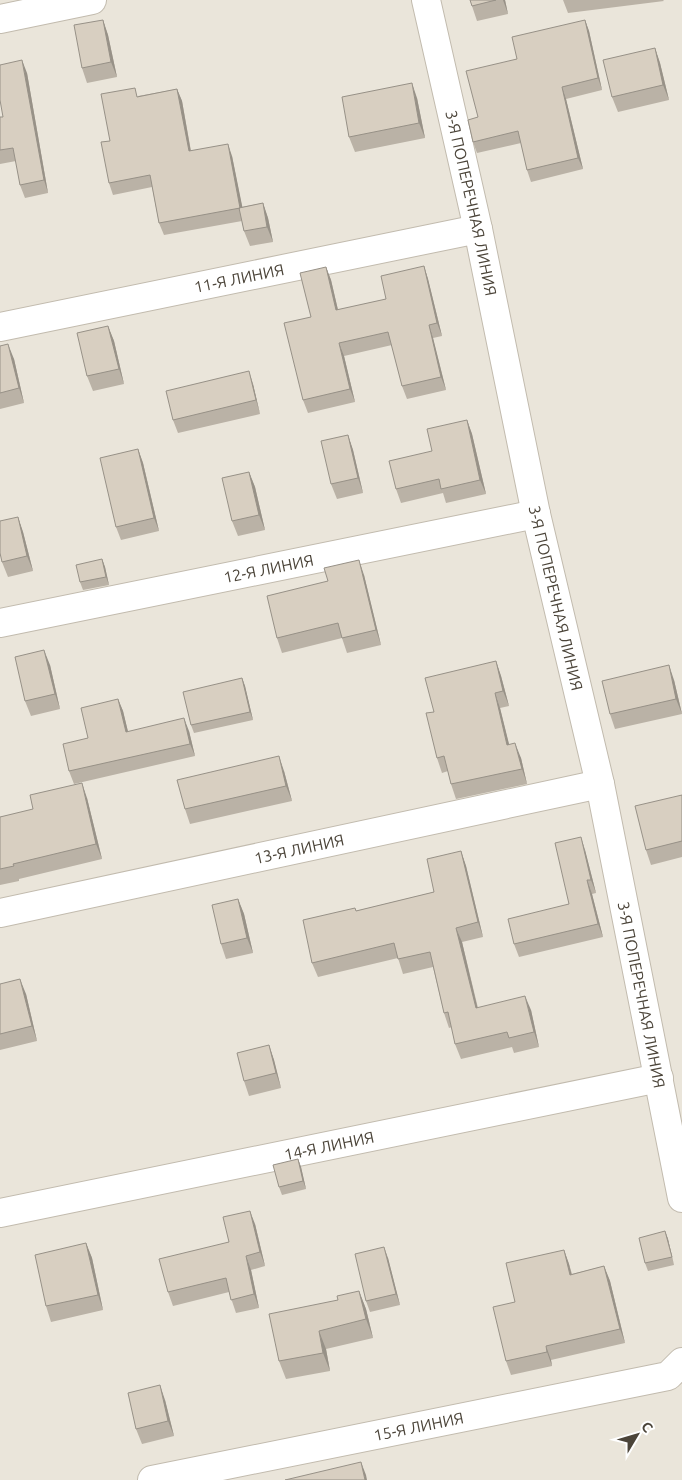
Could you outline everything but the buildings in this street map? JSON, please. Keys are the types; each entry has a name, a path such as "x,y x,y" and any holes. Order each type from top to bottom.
{"street":[{"path":"0,19 92,0"},
{"name":"3-Я ПОПЕРЕЧНАЯ ЛИНИЯ","path":"426,0 478,229 536,514 600,784 682,1198"},
{"name":"11-Я ЛИНИЯ","path":"0,327 478,229"},
{"name":"12-Я ЛИНИЯ","path":"0,623 536,514"},
{"name":"13-Я ЛИНИЯ","path":"0,913 600,784"},
{"name":"14-Я ЛИНИЯ","path":"0,1213 659,1078"},
{"name":"15-Я ЛИНИЯ","path":"152,1480 668,1376 682,1362"}],"shaded area":[{"path":"0,0 682,0 682,1480 0,1480"}]}
